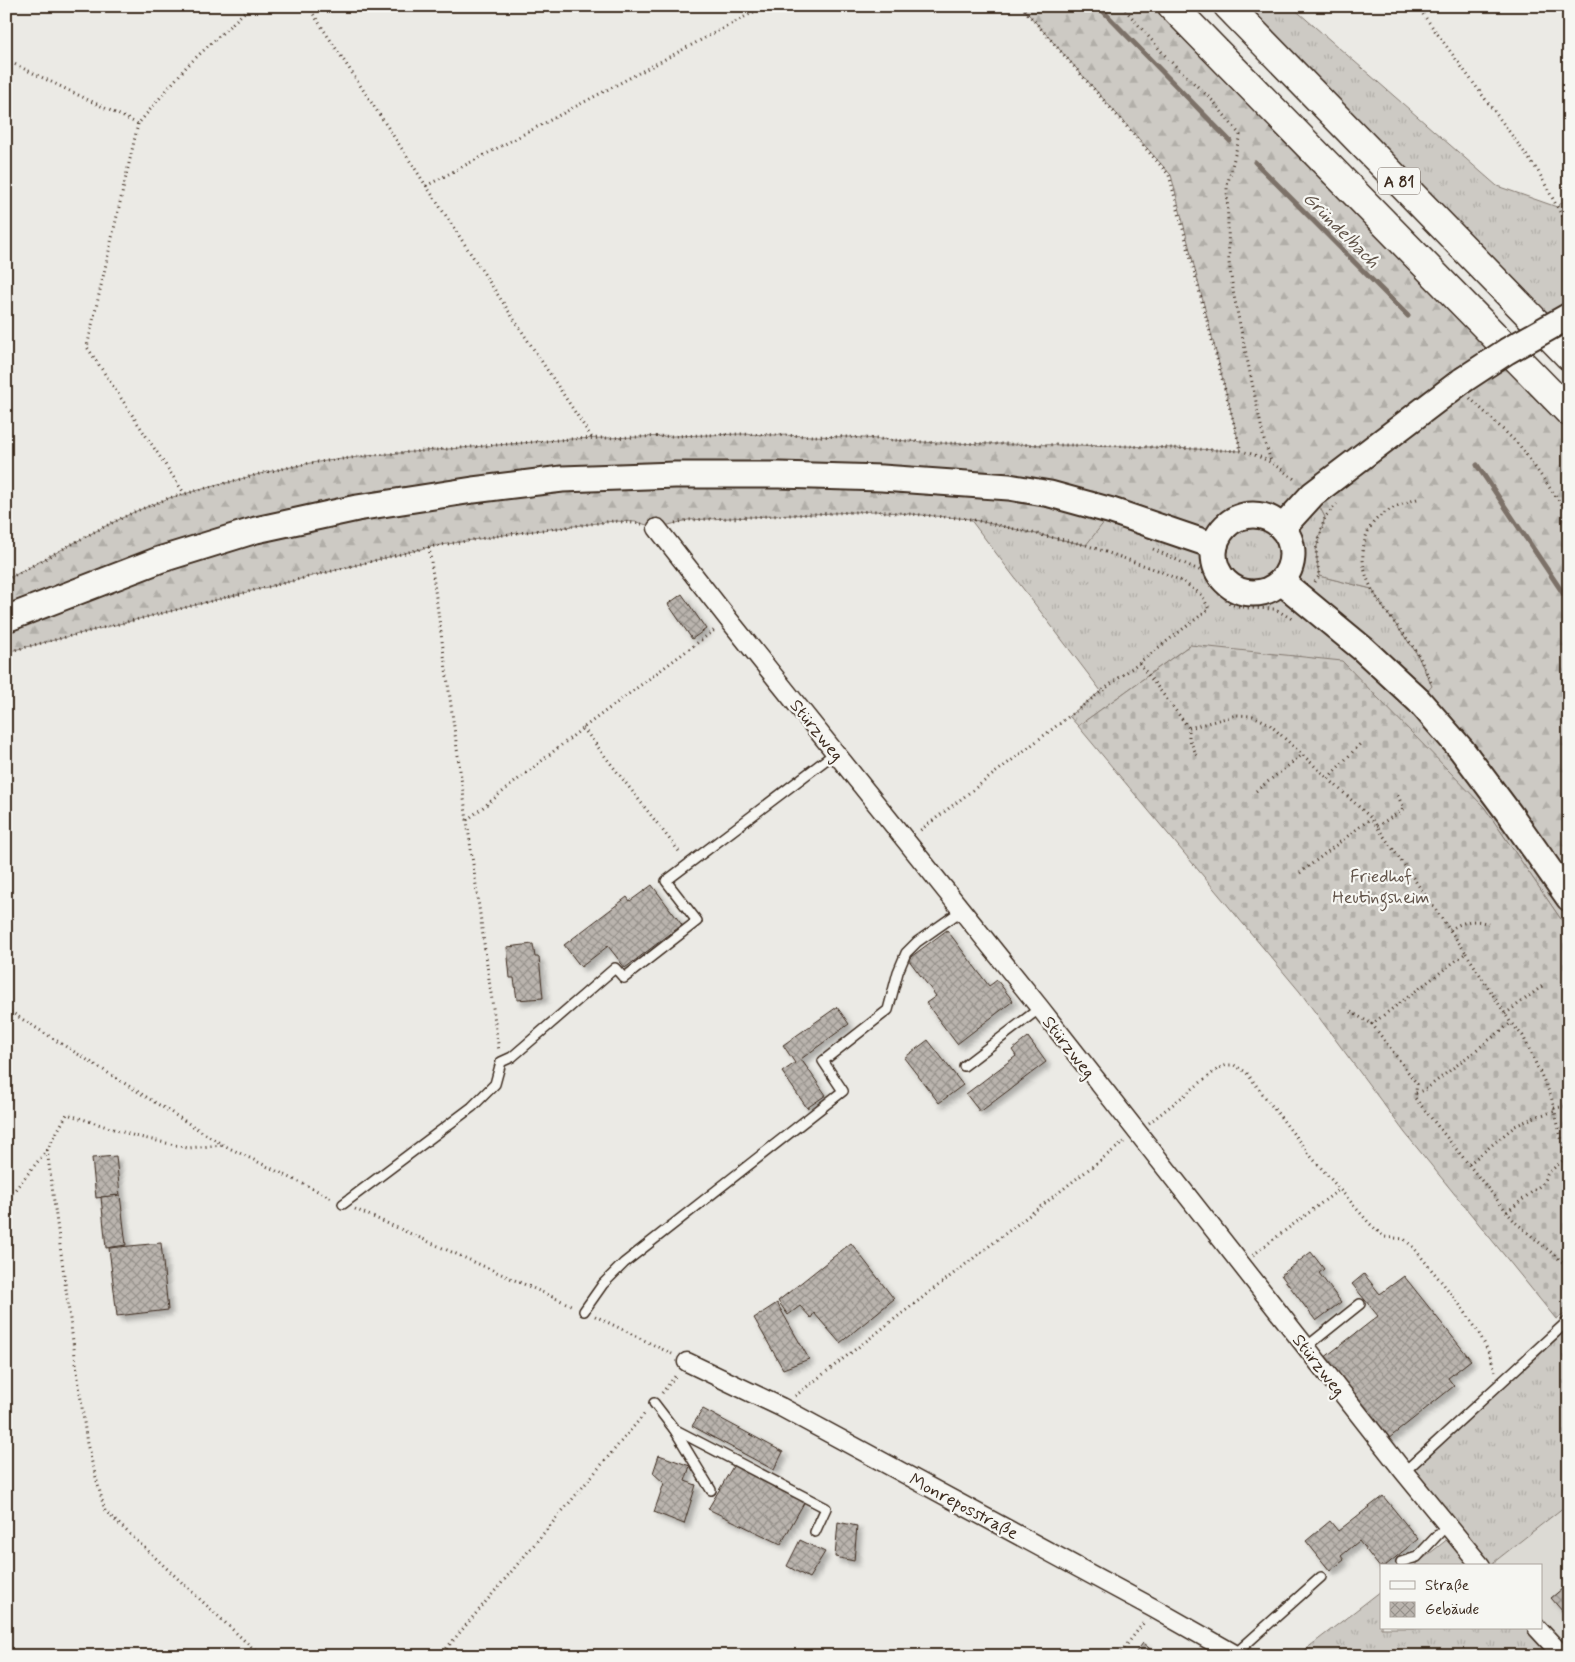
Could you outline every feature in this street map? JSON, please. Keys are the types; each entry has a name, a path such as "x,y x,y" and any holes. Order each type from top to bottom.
{"highway":[{"name":"A 81","path":"1172,6 1569,412"},
{"name":"A 81","path":"1228,6 1569,356"}],"main road":[{"path":"1282,528 1313,494 1465,388 1514,347 1569,316"},
{"path":"6,619 159,560 256,530 357,508 562,479 675,475 779,475 882,478 1009,487 1050,494 1112,511 1215,546"},
{"path":"1261,515 1273,520 1282,528 1291,543 1292,561 1289,572 1282,582 1270,590 1256,594 1242,592 1229,585 1219,574 1214,561 1215,546 1219,535 1227,525 1243,516 1261,515"},
{"path":"1282,582 1362,649 1419,701 1467,757 1569,898"}],"street":[{"name":"Stürzweg","path":"657,528 1040,1008 1136,1133 1446,1526 1479,1564"},
{"name":"Monreposstraße","path":"687,1362 780,1407 1237,1655"},
{"path":"1539,1630 1563,1656"}],"lane":[{"path":"343,1204 472,1106 495,1084 501,1062 512,1057 615,968 624,978 697,920 666,881 835,752"},
{"path":"584,1311 603,1284 624,1264 842,1091 823,1061 888,1010 898,972 906,953 917,942 961,911"},
{"path":"964,1066 1040,1008"},
{"path":"1305,1348 1360,1304"},
{"path":"1404,1472 1569,1320"},
{"path":"654,1403 674,1429 710,1490"},
{"path":"674,1429 826,1508 815,1532"},
{"path":"1401,1562 1417,1557 1446,1526"},
{"path":"1237,1655 1321,1577"}],"path":[{"path":"184,494 87,348 138,124 187,66 251,6"},
{"path":"308,6 592,438"},
{"path":"426,186 765,6"},
{"path":"1020,6 1169,175 1241,451"},
{"path":"1122,6 1168,59 1214,102 1240,135 1227,186 1229,263 1264,440 1271,462"},
{"path":"1417,6 1538,171 1569,229"},
{"path":"6,60 138,124"},
{"path":"1465,388 1520,446 1569,515"},
{"path":"1417,498 1382,514 1366,533 1362,553 1364,573 1372,589 1382,606 1416,652 1432,686 1419,701"},
{"path":"1301,599 1320,576 1316,550 1325,517 1341,499"},
{"path":"6,652 429,547 510,534 614,521 637,522 657,528 688,520 875,511 970,520 1086,545 1157,570 1182,581 1202,596 1209,609 906,841"},
{"path":"429,547 501,1062"},
{"path":"467,820 583,728 729,620"},
{"path":"1139,662 1189,728 1189,738 1197,756"},
{"path":"1189,728 1237,715 1253,716 1268,723 1371,818 1466,953 1511,1023 1523,1036 1551,1096 1566,1158 1566,1189 1569,1193"},
{"path":"583,728 689,864"},
{"path":"1328,778 1362,742"},
{"path":"1256,791 1302,755"},
{"path":"1377,826 1402,811 1403,807 1397,794"},
{"path":"1300,873 1371,818"},
{"path":"1450,930 1465,922 1475,921 1488,924"},
{"path":"1372,1024 1466,953"},
{"path":"1505,1014 1545,984"},
{"path":"1351,1012 1372,1024 1417,1084 1415,1098 1515,1222 1565,1264 1569,1261"},
{"path":"1416,1093 1426,1090 1511,1023"},
{"path":"780,1407 1219,1068 1227,1064 1240,1068 1252,1078 1302,1145 1378,1233 1384,1237 1399,1238 1410,1243 1484,1341 1493,1361 1495,1371 1494,1390"},
{"path":"1469,1164 1515,1126 1569,1106"},
{"path":"6,1201 47,1150 67,1114 135,1136 188,1148 223,1144"},
{"path":"47,1150 87,1444 105,1511 261,1656"},
{"path":"1507,1212 1542,1184 1548,1173 1566,1158"},
{"path":"1240,1265 1340,1189"},
{"path":"440,1656 687,1362"},
{"path":"1118,1656 1155,1609"}],"shaded area":[{"path":"1569,1503 1569,1656 1542,1629 1542,1564 1492,1564"}],"green space":[{"path":"1021,6 1172,6 1569,413 1569,898 1419,701 1432,686 1416,652 1382,606 1372,589 1319,576 1316,550 1325,517 1313,494 1273,520 1257,516 1243,517 1231,523 1219,535 1113,511 1086,545 970,519 875,511 688,520 657,528 637,522 614,521 510,534 429,547 6,652 6,580 94,532 134,512 169,498 267,472 310,463 375,455 570,439 741,434 848,437 938,443 1127,446 1241,451 1171,175"},
{"path":"1228,6 1291,6 1497,186 1557,207 1569,196 1569,356"},
{"path":"1313,494 1325,517 1316,550 1319,576 1372,589 1382,606 1416,652 1432,686 1569,898 1569,931 1484,807 1190,645 1078,726 1069,716 1101,691 970,519 1085,545 1112,511 1219,535 1231,523 1243,517 1257,516 1273,520"},
{"name":"Friedhof Heutingsheim","path":"1190,645 1342,661 1484,807 1569,931 1569,1312 1556,1319 1405,1133 1300,992 1078,726"},
{"path":"1569,1320 1569,1503 1492,1564 1416,1564 1454,1534 1404,1472"},
{"path":"1380,1592 1380,1630 1540,1630 1563,1656 1297,1656"}],"building":[{"path":"682,594 706,629 692,639 668,604"},
{"path":"652,885 682,925 625,968 608,946 581,967 564,945 627,897 630,901"},
{"path":"947,930 989,986 997,980 1013,1001 957,1044 926,1003 936,996 908,959"},
{"path":"533,944 535,957 539,957 543,998 517,1000 514,978 510,978 507,947"},
{"path":"837,1007 849,1024 801,1059 826,1095 807,1108 782,1072 795,1063 783,1045"},
{"path":"1028,1037 1046,1062 980,1112 966,1094 1016,1056 1012,1050"},
{"path":"928,1040 963,1085 939,1103 904,1058"},
{"path":"116,1156 120,1195 96,1198 92,1158"},
{"path":"120,1195 126,1245 106,1248 101,1197"},
{"path":"161,1243 168,1310 117,1316 109,1248"},
{"path":"851,1243 894,1299 840,1343 814,1313 811,1318 800,1306 788,1315 778,1301"},
{"path":"1311,1252 1324,1269 1319,1273 1341,1302 1316,1321 1281,1275"},
{"path":"1364,1274 1380,1294 1404,1276 1471,1360 1448,1378 1454,1386 1388,1439 1324,1358 1378,1316 1352,1284"},
{"path":"777,1303 809,1359 783,1369 754,1318"},
{"path":"703,1409 783,1452 774,1470 692,1426"},
{"path":"659,1455 690,1466 685,1481 696,1485 684,1524 654,1512 664,1483 653,1473"},
{"path":"735,1463 805,1501 781,1544 708,1509"},
{"path":"1383,1496 1418,1539 1387,1564 1380,1564 1380,1568 1359,1541 1341,1556 1344,1560 1330,1571 1306,1541 1330,1521 1338,1531"},
{"path":"838,1522 857,1526 854,1561 835,1557"},
{"path":"800,1540 825,1552 809,1578 787,1566"},
{"path":"1569,1583 1569,1619 1551,1598"},
{"path":"1143,1643 1155,1653 1153,1656 1133,1656"}],"waterway":[{"name":"Gründelbach","path":"1098,6 1230,141"},
{"name":"Gründelbach","path":"1255,162 1408,316"},
{"name":"Gründelbach","path":"1477,465 1569,602"}]}
